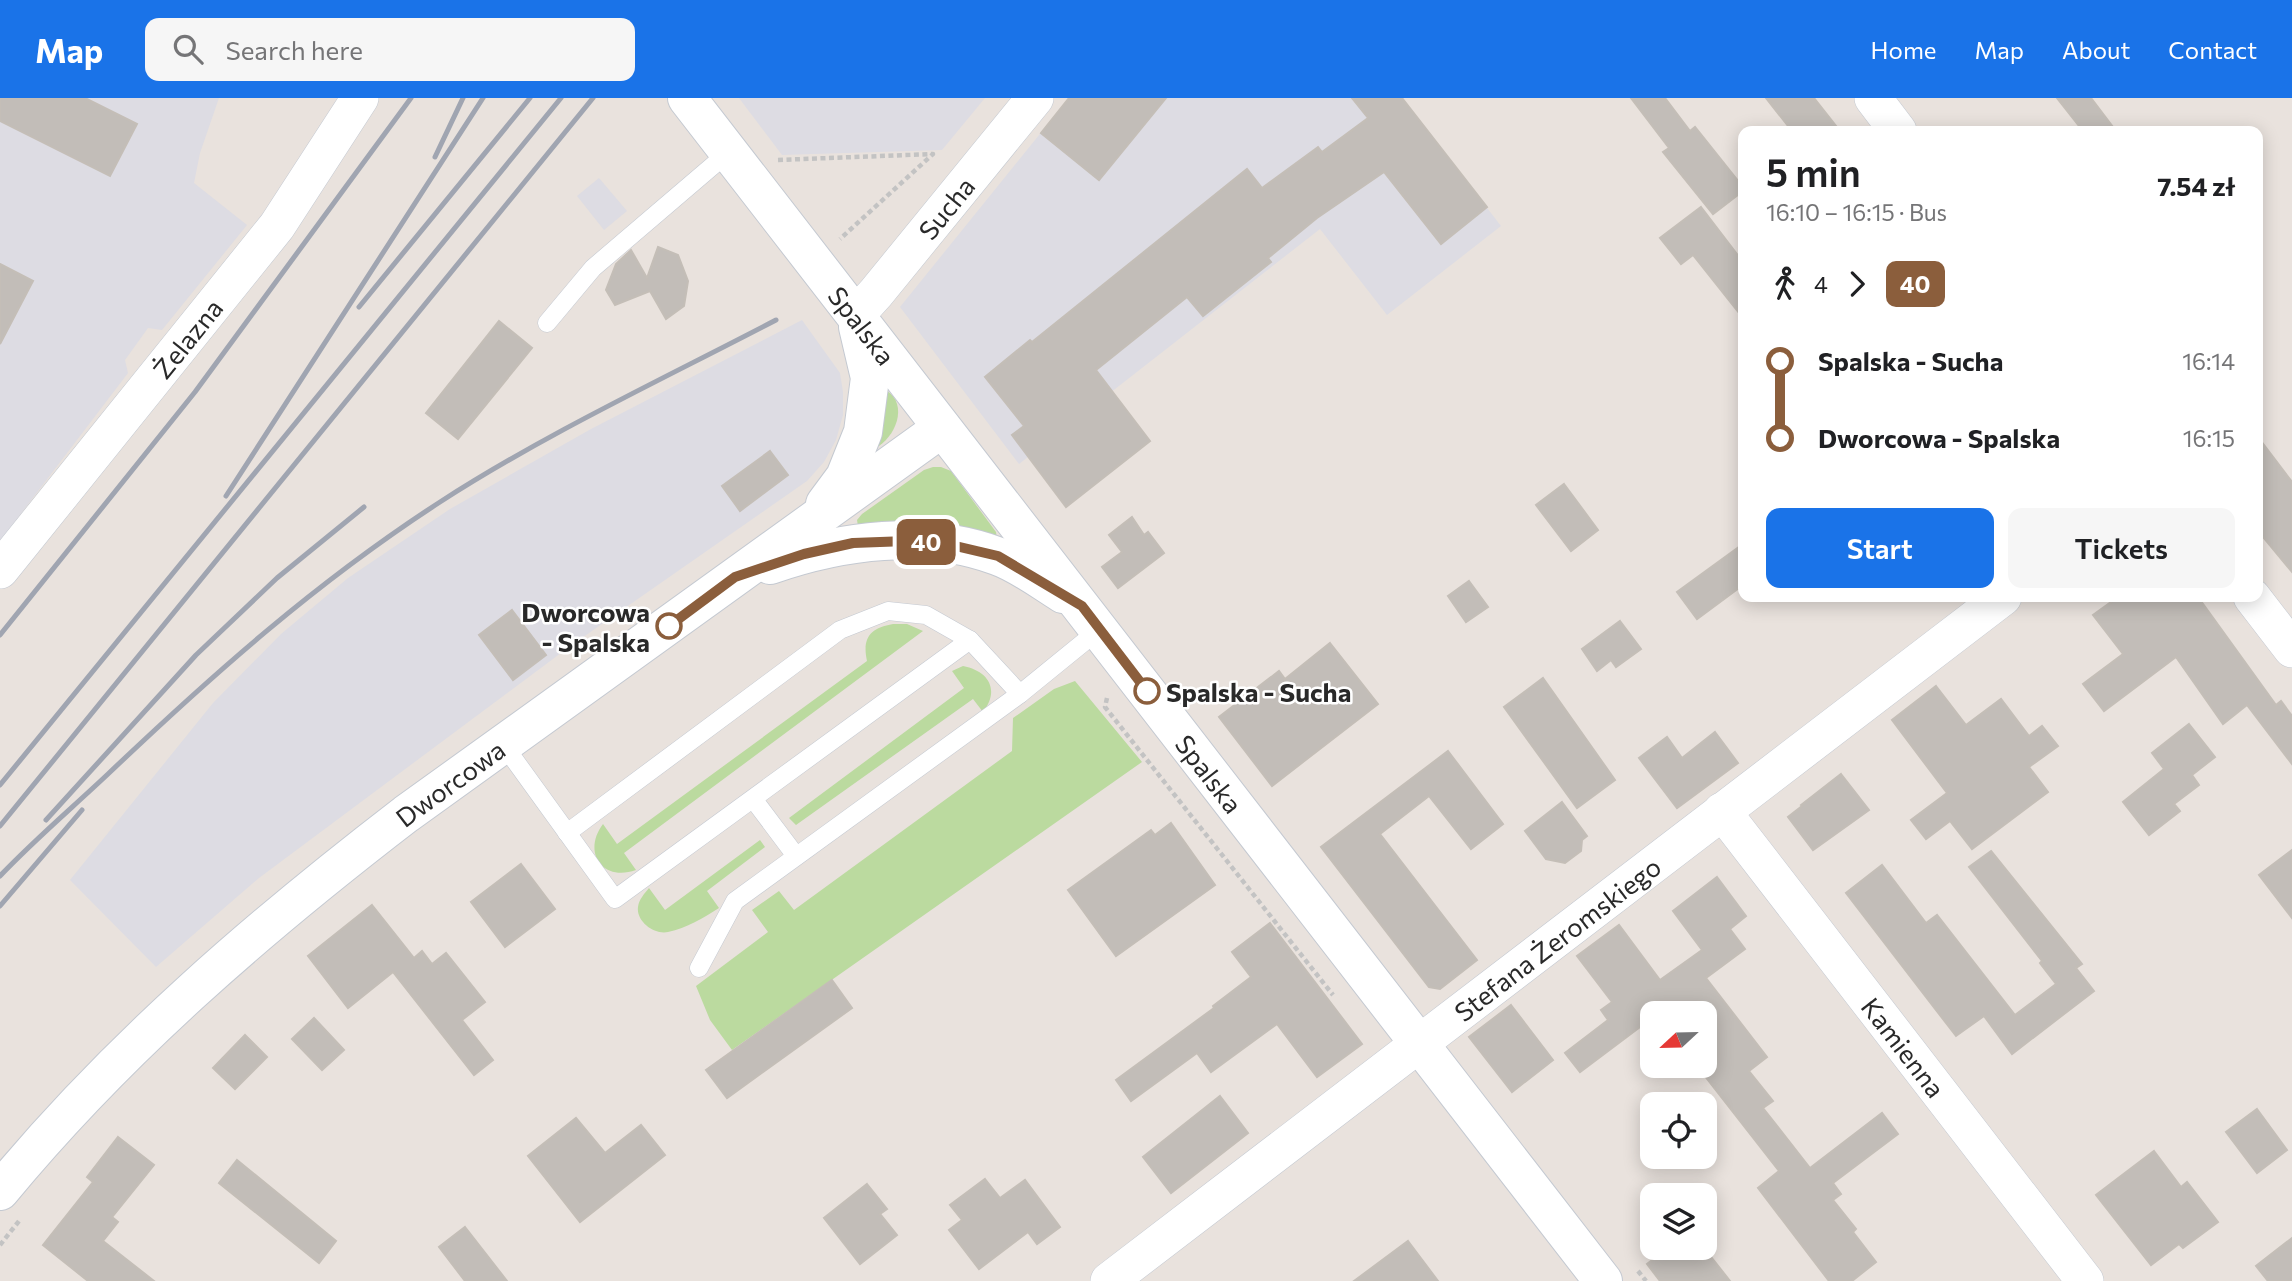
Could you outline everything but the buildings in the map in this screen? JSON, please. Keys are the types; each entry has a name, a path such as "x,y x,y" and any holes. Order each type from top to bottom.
{"street":[{"name":"Żelazna","path":"0,570 277,226 360,98"},
{"name":"Spalska","path":"687,98 1603,1281"},
{"name":"Sucha","path":"856,315 1035,98"},
{"path":"1873,98 1894,126"},
{"path":"809,525 845,477 863,432 870,378 856,315"},
{"name":"Dworcowa","path":"0,1191 101,1080 195,986 318,881 503,744 942,428"},
{"path":"735,577 804,554 853,543 907,541 947,544 998,556 1091,618"},
{"name":"Stefana Żeromskiego","path":"1109,1281 1996,602"},
{"path":"2256,602 2292,649"},
{"name":"Kamienna","path":"1722,811 2085,1281"}],"lane":[{"path":"547,323 593,268 730,151"},
{"path":"567,833 840,630 888,611 926,615 970,640 1020,694"},
{"path":"699,968 736,901 1020,694 1091,618"},
{"path":"503,744 615,899 970,640"},
{"path":"754,800 796,856"}],"path":[{"path":"772,160 933,154 813,262"}],"shaded area":[{"path":"0,98 219,98 200,153 194,183 247,225 162,330 148,328 125,360 128,373 0,541"},
{"path":"739,98 985,98 942,150 782,155"},
{"path":"1069,98 1402,98 1501,226 1387,315 1320,229 1019,464 900,307"},
{"path":"599,178 627,211 604,230 577,196"},
{"path":"802,320 840,373 843,392 843,415 836,440 824,462 807,481 569,647 259,878 156,967 70,880 213,703 281,634 348,578 450,509 591,429"}],"green space":[{"path":"882,388 896,400 898,417 891,433 879,446 875,445"},
{"path":"933,467 951,471 996,532 997,539 858,526 857,520 862,514 924,470"},
{"path":"907,624 923,631 624,853 636,870 614,872 599,862 595,845 603,824 617,844 867,661 866,646 870,635 879,628"},
{"path":"963,666 979,672 989,683 991,696 983,712 973,699 796,825 789,818 964,688 952,671"},
{"path":"1075,681 1142,762 732,1050 710,1020 696,986 768,932 752,910 779,891 794,910 1012,751 1013,718 1054,689"},
{"path":"760,840 765,847 707,891 719,908 701,919 668,932 652,929 643,922 638,907 649,888 665,910"}],"railway":[{"path":"0,635 195,392 411,98"},
{"path":"435,157 463,98"},
{"path":"226,496 483,98"},
{"path":"359,307 530,98"},
{"path":"0,785 561,98"},
{"path":"0,826 593,98"},
{"path":"0,876 227,665 309,596 395,532 522,453 776,320"},
{"path":"46,820 196,655 277,578 364,507"},
{"path":"0,906 82,810"}],"bus line":[{"name":"40","path":"669,626 735,577 804,554 853,543 907,541 947,544 998,556 1082,606 1147,691"}],"place":[{"name":"Dworcowa - Spalska","path":"669,626"},
{"name":"Spalska - Sucha","path":"1147,691"}]}
